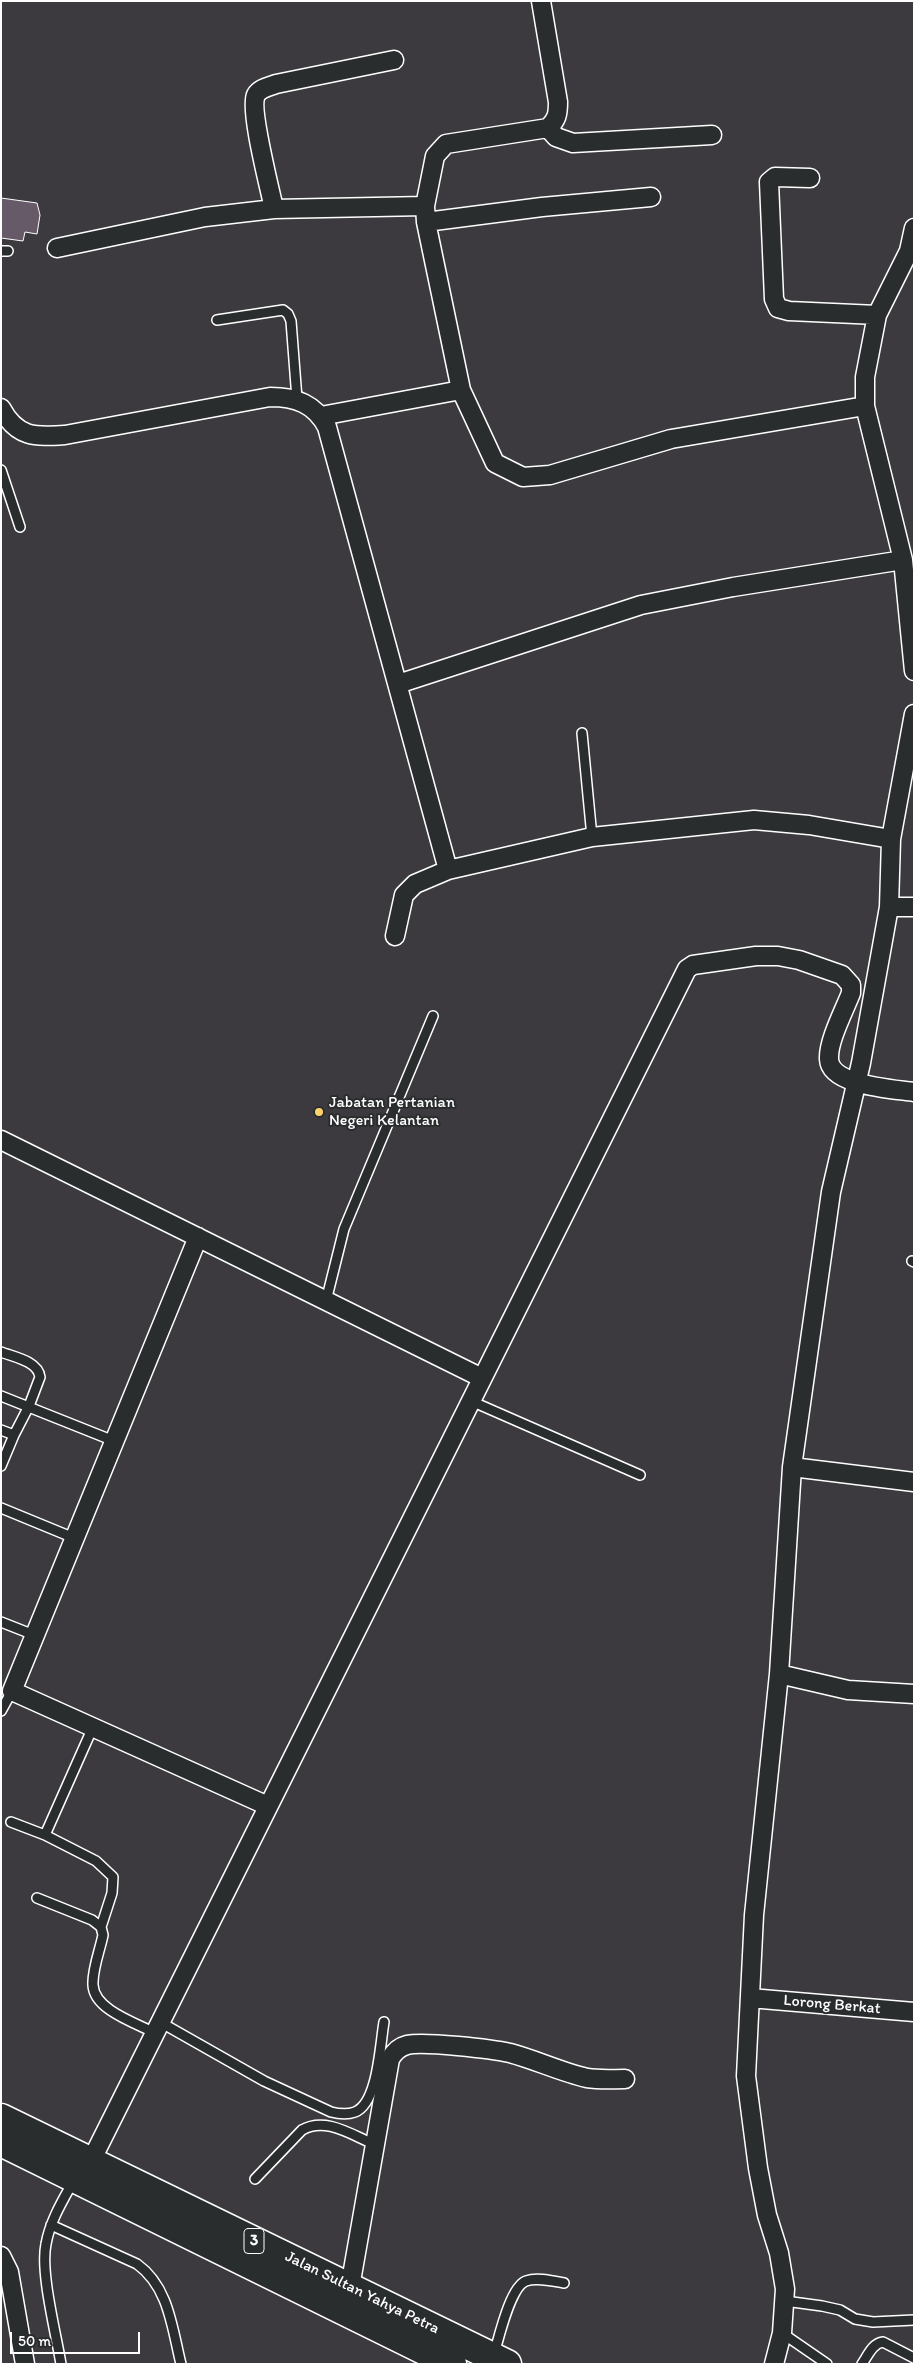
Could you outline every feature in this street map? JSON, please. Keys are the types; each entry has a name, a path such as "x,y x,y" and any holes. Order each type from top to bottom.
{"highway":[{"name":"Jalan Sultan Yahya Petra","path":"1,2118 83,2169 441,2361"},
{"name":"Jalan Sultan Yahya Petra","path":"1,2142 83,2169 350,2287 500,2360"}],"street":[{"path":"541,1 558,102 558,113 555,122 548,128 446,144 435,156 425,214 461,390 495,463 523,477 550,475 671,439 865,406"},
{"path":"274,209 255,113 255,97 259,90 276,84 394,60"},
{"path":"548,128 556,137 573,143 712,135"},
{"path":"810,178 775,177 769,182 774,299 778,308 789,312 877,315"},
{"path":"57,248 205,217 274,209 425,214 542,207 651,197"},
{"path":"914,228 911,252 877,315 865,377 865,406 904,560 914,671"},
{"path":"321,416 461,390"},
{"path":"1,408 6,417 20,432 39,436 65,435 270,397 297,399 310,406 321,416 327,427 448,870"},
{"path":"398,684 641,605 733,587 904,560"},
{"path":"774,2364 782,2333 785,2301 779,2253 767,2215 758,2168 746,2076 754,1915 779,1674 792,1467 831,1192 857,1082 889,907 891,839 906,799 914,714"},
{"path":"395,936 404,895 409,888 448,870 592,837 754,820 809,825 891,839"},
{"path":"889,907 914,907"},
{"path":"83,2169 158,2028 690,966 756,956 778,956 799,960 848,979 851,985 851,993 830,1051 830,1066 835,1073 857,1082 914,1092"},
{"path":"1,1140 482,1378"},
{"path":"198,1237 12,1691 268,1806"},
{"path":"792,1467 914,1482"},
{"path":"779,1674 848,1690 914,1694"},
{"name":"Lorong Berkat","path":"750,1998 914,2012"},
{"path":"350,2287 390,2059 394,2053 407,2045 416,2044 509,2053 585,2077 602,2080 625,2079"},
{"path":"1,2256 9,2272 25,2364"}],"lane":[{"path":"217,320 283,310 288,314 291,321 297,399"},
{"path":"1,470 20,527"},
{"path":"582,733 592,837"},
{"path":"326,1301 344,1229 434,1016"},
{"path":"1,1352 32,1365 40,1372 40,1382 1,1466"},
{"path":"1,1396 114,1441"},
{"path":"471,1401 640,1475"},
{"path":"1,1430 14,1436"},
{"path":"1,1508 74,1538"},
{"path":"1,1622 34,1635"},
{"path":"1,1711 12,1691"},
{"path":"45,1836 93,1727"},
{"path":"11,1822 96,1861 106,1868 112,1877 112,1893 101,1927 103,1935 93,1985 96,1998 104,2007 158,2028 264,2081 331,2112 342,2114 356,2112 370,2099 384,2022"},
{"path":"37,1898 92,1920 101,1927"},
{"path":"255,2179 302,2130 310,2126 325,2124 376,2145"},
{"path":"61,2364 45,2271 45,2245 51,2225 83,2169"},
{"path":"51,2225 138,2264 149,2272 159,2285 166,2303 181,2364"},
{"path":"500,2360 514,2291 524,2281 537,2280 564,2283"},
{"path":"785,2301 840,2310 855,2318 873,2322 914,2320"},
{"path":"782,2333 824,2363"},
{"path":"862,2364 878,2342 883,2342 914,2358"}],"building":[{"path":"1,198 37,203 40,215 37,234 25,232 23,241 1,238"}],"place":[{"name":"Jabatan Pertanian Negeri Kelantan","path":"319,1112"}]}
